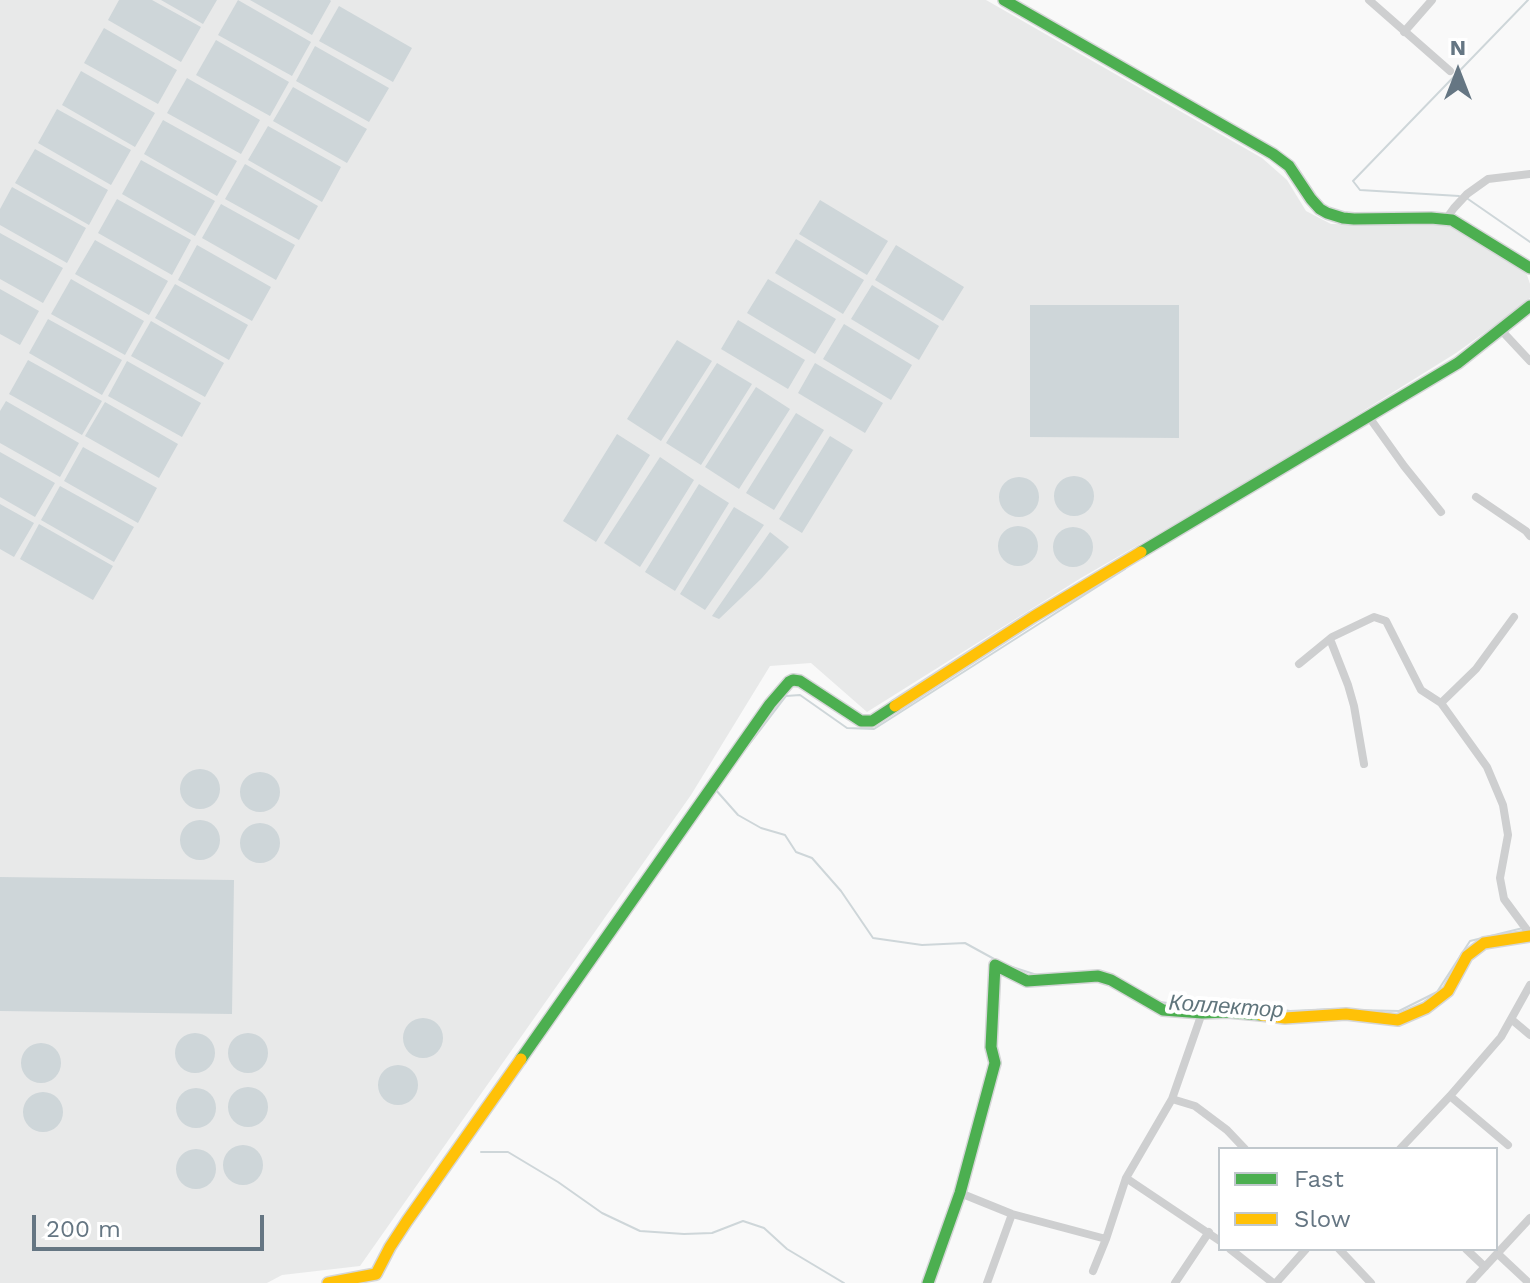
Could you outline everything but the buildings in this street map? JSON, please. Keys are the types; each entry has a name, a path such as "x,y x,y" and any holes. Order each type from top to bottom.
{"street":[{"path":"1004,0 1273,154 1289,166 1311,199 1327,213 1354,219 1446,219 1459,223 1530,268"},
{"path":"1369,0 1450,71"},
{"path":"1404,32 1432,0"},
{"path":"1446,219 1465,197 1488,179 1530,174"},
{"path":"328,1283 376,1274 416,1208 770,704 789,682 800,681 861,721 872,721 1033,617 1458,363 1530,306"},
{"path":"1501,330 1530,361"},
{"path":"1369,417 1441,512"},
{"path":"1476,497 1530,536"},
{"path":"928,1283 960,1193 995,1063 991,1026 995,965 1027,981 1098,976 1111,980 1163,1010 1285,1018 1346,1014 1398,1020 1426,1008 1448,991 1467,956 1484,943 1530,935 1504,899 1500,878 1508,835 1503,805 1487,767 1441,703 1421,690 1386,621 1374,617 1330,639 1299,664"},
{"path":"1441,703 1476,669 1514,617"},
{"path":"1330,639 1354,706 1364,764"},
{"path":"1402,1147 1501,1037 1530,985"},
{"path":"1093,1271 1126,1178 1172,1099 1202,1013"},
{"path":"1511,1019 1530,1035"},
{"path":"1450,1096 1508,1145"},
{"path":"1172,1099 1195,1106 1227,1130 1243,1147"},
{"path":"1126,1178 1218,1239"},
{"path":"960,1193 1012,1214 1106,1239"},
{"path":"987,1283 1012,1214"},
{"path":"1470,1283 1530,1218"},
{"path":"1175,1283 1209,1232"},
{"path":"1233,1251 1274,1283 1304,1251"},
{"path":"1341,1251 1371,1283"},
{"path":"1468,1251 1485,1267"},
{"path":"1498,1254 1529,1283"}],"shaded area":[{"path":"0,0 986,0 1262,158 1287,180 1306,211 1331,224 1463,227 1516,263 1527,275 1530,298 1456,353 1270,469 1081,578 867,712 811,663 770,666 691,795 360,1266 282,1275 267,1283 0,1283"},
{"path":"119,0 152,0 201,27 181,62 108,20"},
{"path":"161,0 217,0 203,24"},
{"path":"238,0 311,42 292,76 218,35"},
{"path":"250,0 330,0 331,1 312,35"},
{"path":"339,6 412,48 393,82 319,41"},
{"path":"104,28 177,70 158,104 84,63"},
{"path":"216,40 289,82 270,116 196,75"},
{"path":"315,46 389,88 369,122 296,81"},
{"path":"81,71 155,113 135,147 62,105"},
{"path":"187,78 260,120 241,154 167,113"},
{"path":"293,87 367,129 347,163 273,121"},
{"path":"57,109 131,150 111,185 38,143"},
{"path":"163,120 237,161 217,196 144,154"},
{"path":"268,126 341,167 322,202 248,160"},
{"path":"35,149 108,190 89,225 15,183"},
{"path":"141,160 215,201 195,236 122,194"},
{"path":"245,164 318,206 299,240 225,199"},
{"path":"12,187 86,228 67,263 0,225 0,209"},
{"path":"117,199 191,240 172,275 98,233"},
{"path":"820,200 888,241 867,275 799,234"},
{"path":"221,204 295,245 276,280 202,238"},
{"path":"0,233 63,268 43,303 0,279"},
{"path":"796,239 864,280 843,314 775,273"},
{"path":"95,240 168,281 149,315 75,274"},
{"path":"197,245 271,287 252,321 178,280"},
{"path":"896,245 964,287 943,321 875,280"},
{"path":"71,279 144,321 125,355 51,314"},
{"path":"768,279 836,319 815,354 747,313"},
{"path":"175,284 248,325 229,360 155,318"},
{"path":"872,285 939,326 919,360 851,319"},
{"path":"0,289 39,311 20,345 0,334"},
{"path":"1030,305 1179,305 1179,438 1030,437"},
{"path":"48,319 122,360 102,395 29,353"},
{"path":"738,320 805,360 788,389 721,349"},
{"path":"151,321 224,363 205,397 131,356"},
{"path":"844,324 912,365 891,400 823,359"},
{"path":"677,340 712,361 661,441 627,419"},
{"path":"28,360 102,401 82,435 9,394"},
{"path":"127,361 201,403 182,437 108,396"},
{"path":"717,363 752,384 701,465 666,443"},
{"path":"815,363 883,403 865,433 798,393"},
{"path":"756,387 790,409 739,489 705,467"},
{"path":"6,401 79,443 60,477 0,443 0,411"},
{"path":"105,402 178,444 159,478 85,436"},
{"path":"796,413 824,430 774,510 746,493"},
{"path":"617,434 650,455 596,542 563,521"},
{"path":"830,436 853,450 802,533 779,519"},
{"path":"83,447 157,488 138,523 64,481"},
{"path":"0,452 55,483 35,517 0,497"},
{"path":"660,457 694,480 640,567 604,543"},
{"path":"1074,476 1088,482 1094,496 1088,510 1074,516 1060,510 1054,496 1060,482"},
{"path":"1019,477 1033,483 1039,497 1033,511 1019,517 1005,511 999,497 1005,483"},
{"path":"699,484 729,503 675,591 645,572"},
{"path":"60,486 134,527 114,562 41,520"},
{"path":"0,504 34,523 14,557 0,549"},
{"path":"734,507 764,525 705,610 680,594"},
{"path":"39,524 113,566 93,600 20,559"},
{"path":"1018,526 1032,532 1038,546 1032,560 1018,566 1004,560 998,546 1004,532"},
{"path":"1073,527 1087,533 1093,547 1087,561 1073,567 1059,561 1053,547 1059,533"},
{"path":"770,532 789,547 719,619 712,616"},
{"path":"200,769 214,775 220,789 214,803 200,809 186,803 180,789 186,775"},
{"path":"260,772 274,778 280,792 274,806 260,812 246,806 240,792 246,778"},
{"path":"200,820 214,826 220,840 214,854 200,860 186,854 180,840 186,826"},
{"path":"260,823 274,829 280,843 274,857 260,863 246,857 240,843 246,829"},
{"path":"0,877 234,880 232,1014 0,1011"},
{"path":"423,1018 437,1024 443,1038 437,1052 423,1058 409,1052 403,1038 409,1024"},
{"path":"195,1033 209,1039 215,1053 209,1067 195,1073 181,1067 175,1053 181,1039"},
{"path":"248,1033 262,1039 268,1053 262,1067 248,1073 234,1067 228,1053 234,1039"},
{"path":"41,1043 55,1049 61,1063 55,1077 41,1083 27,1077 21,1063 27,1049"},
{"path":"398,1065 412,1071 418,1085 412,1099 398,1105 384,1099 378,1085 384,1071"},
{"path":"248,1087 262,1093 268,1107 262,1121 248,1127 234,1121 228,1107 234,1093"},
{"path":"196,1088 210,1094 216,1108 210,1122 196,1128 182,1122 176,1108 182,1094"},
{"path":"43,1092 57,1098 63,1112 57,1126 43,1132 29,1126 23,1112 29,1098"},
{"path":"243,1145 257,1151 263,1165 257,1179 243,1185 229,1179 223,1165 229,1151"},
{"path":"196,1149 210,1155 216,1169 210,1183 196,1189 182,1183 176,1169 182,1155"}],"waterway":[{"name":"Коллектор","path":"1459,196 1360,190 1353,181 1528,0"},
{"name":"Коллектор","path":"1468,199 1530,242"},
{"name":"Коллектор","path":"741,755 786,696 800,695 847,728 874,729 1125,569"},
{"name":"Коллектор","path":"715,789 738,815 761,828 785,835 796,852 812,858 841,891 873,938 922,945 965,943 996,960"},
{"name":"Коллектор","path":"1356,1010 1399,1011 1437,992 1470,941 1523,928"},
{"name":"Коллектор","path":"1009,966 1037,975"},
{"name":"Коллектор","path":"1160,1002 1200,1007 1253,1005 1290,1011 1333,1009"},
{"path":"481,1152 508,1152 602,1213 640,1231 712,1233 743,1221 764,1228 787,1249 844,1283"}],"traffic: fast":[{"path":"1004,0 1273,154 1289,166 1311,199 1327,213 1354,219 1452,220 1530,268"},
{"path":"1141,552 1458,363 1530,306"},
{"path":"521,1059 770,704 789,682 800,681 861,721 872,721 895,706"},
{"path":"928,1283 960,1193 995,1063 991,1047 995,965 1027,981 1098,976 1111,980 1163,1010 1261,1015"}],"traffic: slow":[{"path":"895,706 1141,552"},
{"path":"1261,1015 1285,1018 1346,1014 1398,1020 1426,1008 1448,991 1467,956 1484,943 1530,936"},
{"path":"328,1283 376,1274 407,1221 521,1059"}]}
